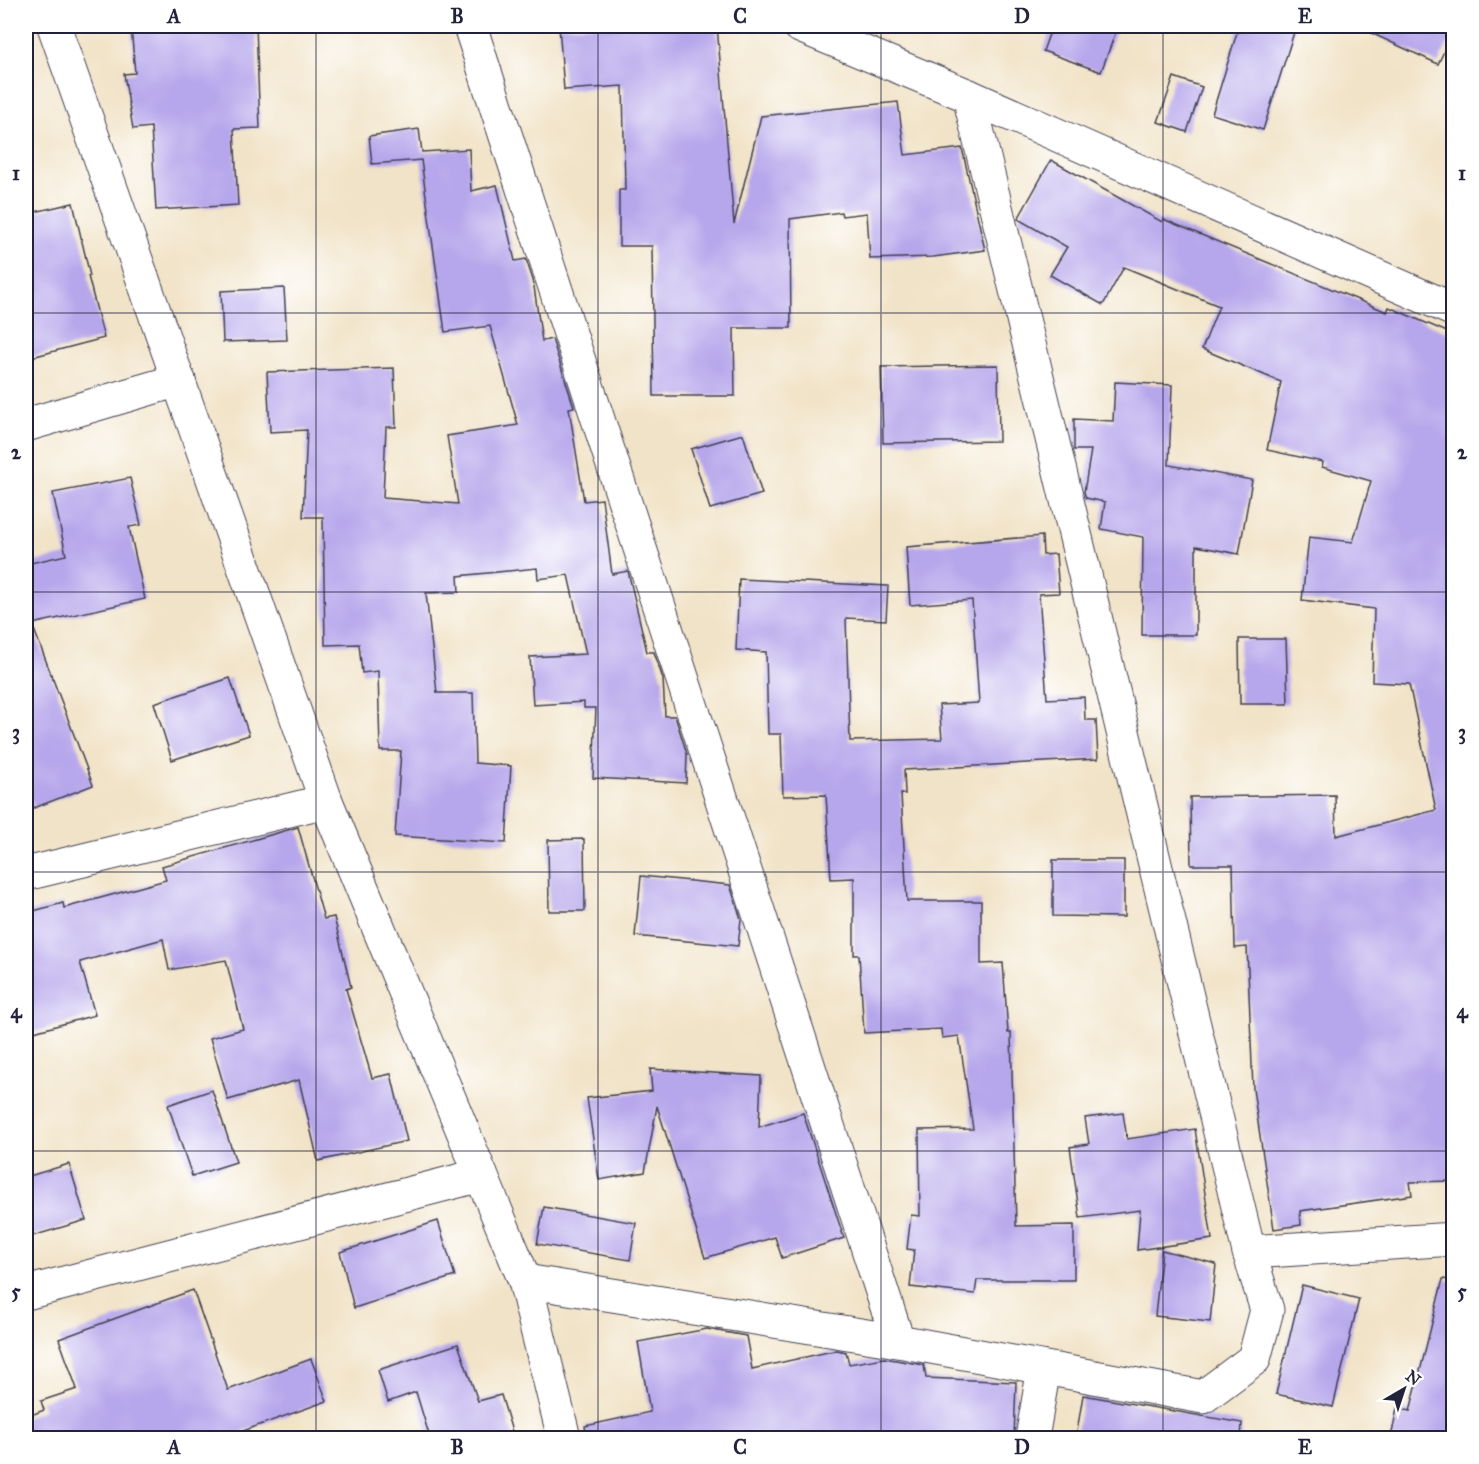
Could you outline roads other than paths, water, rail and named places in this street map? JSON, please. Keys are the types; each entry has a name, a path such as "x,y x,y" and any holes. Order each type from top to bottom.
{"street":[{"path":"54,26 327,801 525,1281 564,1438"},
{"path":"470,26 898,1341"},
{"path":"800,26 969,96 1454,310"},
{"path":"525,1281 898,1341 1203,1397 1254,1359 1267,1310 1249,1252 969,96"},
{"path":"26,425 179,381"},
{"path":"26,874 327,801"},
{"path":"26,1293 481,1175"},
{"path":"1249,1252 1454,1239"},
{"path":"1032,1438 1044,1368"}]}
